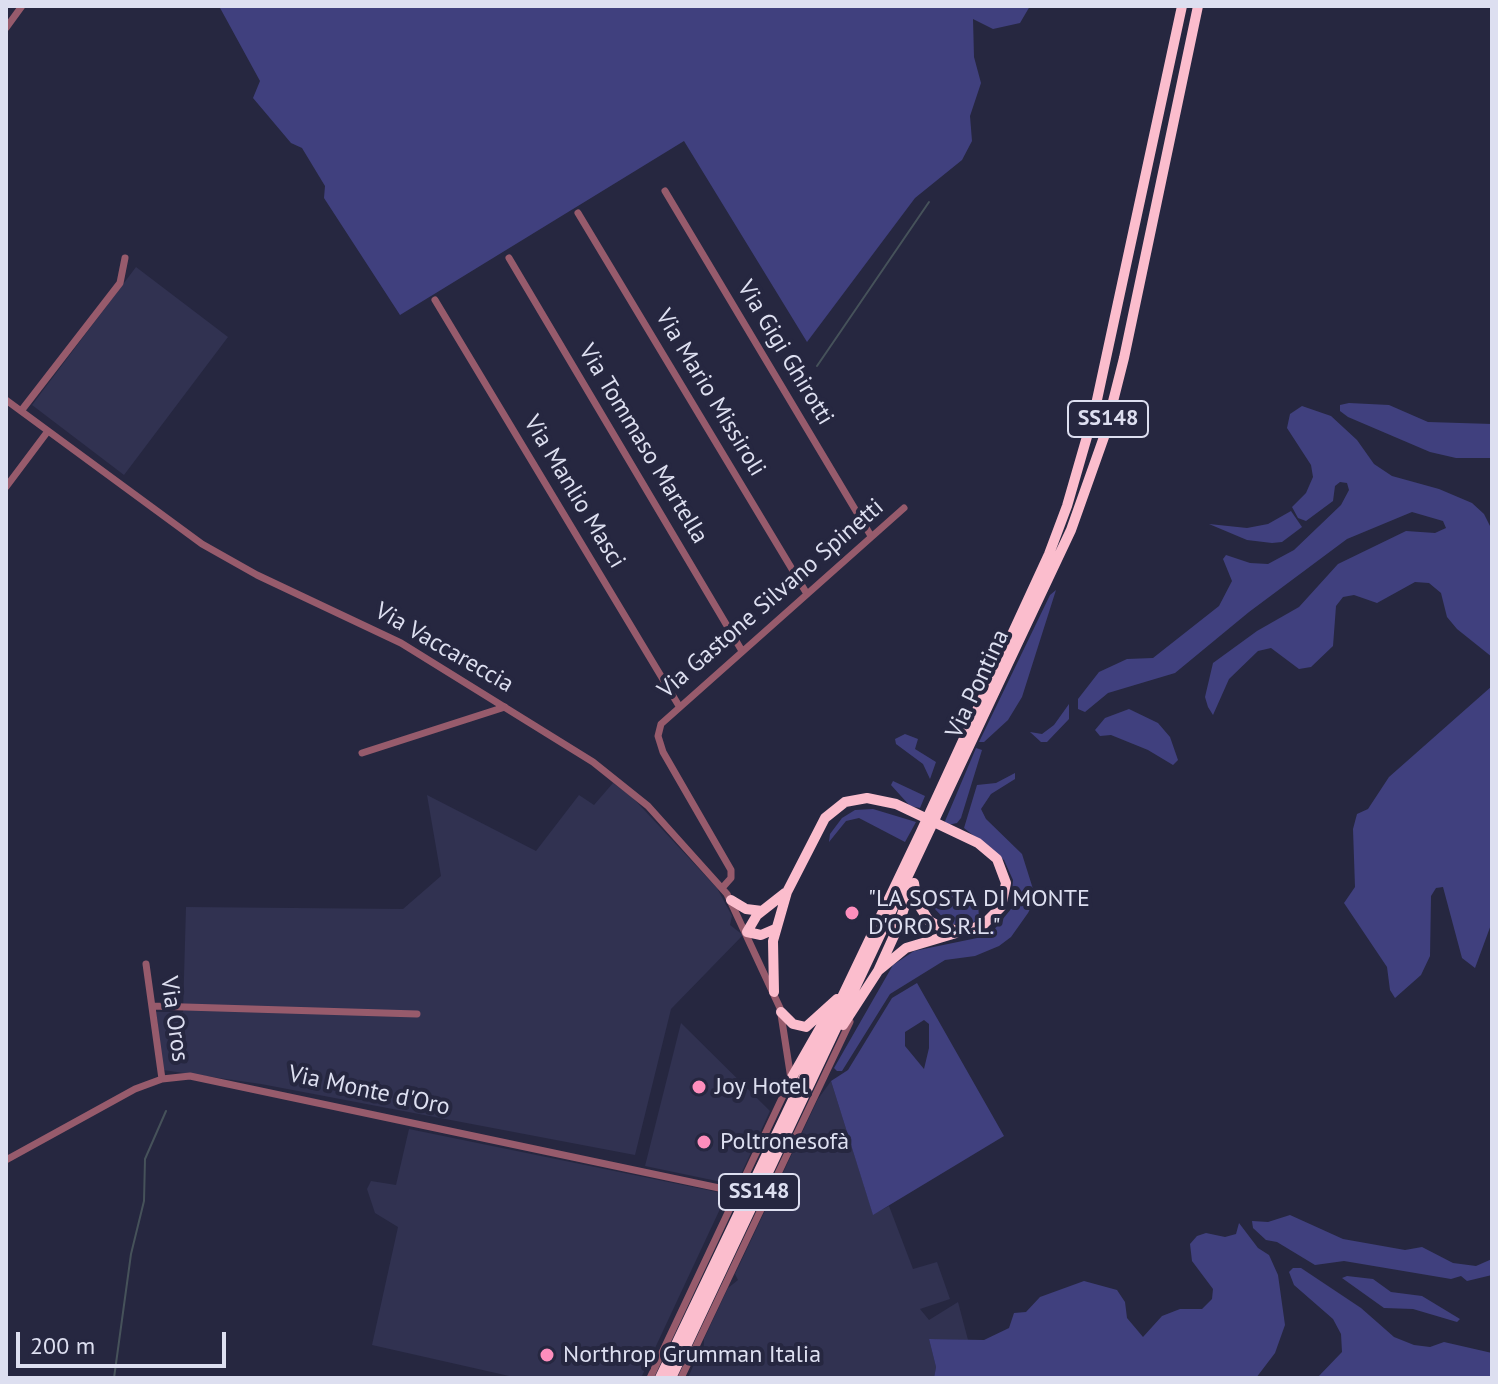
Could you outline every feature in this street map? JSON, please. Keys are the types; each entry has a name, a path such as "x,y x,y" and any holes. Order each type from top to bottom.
{"highway":[{"name":"Via Pontina","path":"671,1378 924,835 1049,554 1071,493 1095,409 1182,6"},
{"name":"Via Pontina","path":"938,804 1071,530 1104,437 1124,358 1198,6"},
{"path":"774,992 775,929 787,892 829,814 853,800 880,799 978,843 997,859 1005,878 1003,900 993,916 971,931 906,948 878,971"},
{"name":"Via Pontina","path":"660,1378 844,991 924,835"},
{"path":"829,1042 862,1001 878,971 898,927 924,835"},
{"path":"914,877 917,902 929,921 943,928 971,931"},
{"path":"775,929 761,935 747,932 762,911 787,892"},
{"path":"731,900 746,909 762,911"},
{"path":"781,1012 795,1026 808,1026 844,991"},
{"path":"791,1079 844,991"}],"street":[{"path":"6,28 22,6"},
{"name":"Via Gigi Ghirotti","path":"665,191 871,536"},
{"name":"Via Mario Missiroli","path":"578,213 807,594"},
{"path":"21,411 120,283 125,258"},
{"name":"Via Tommaso Martella","path":"509,258 742,651"},
{"name":"Via Manlio Masci","path":"435,300 679,706"},
{"name":"Via Vaccareccia","path":"6,400 202,544 257,575 382,633 575,749 629,789 723,887 731,900 781,1012 791,1079"},
{"path":"6,487 48,431"},
{"name":"Via Gastone Silvano Spinetti","path":"723,887 731,879 731,870 660,745 660,726 904,508"},
{"path":"362,753 505,707"},
{"name":"Via Oros","path":"146,964 162,1079"},
{"path":"681,1378 862,1001"},
{"path":"152,1006 417,1014"},
{"name":"Via Monte d'Oro","path":"6,1160 120,1096 162,1079 182,1076 213,1079 738,1192"},
{"path":"650,1378 791,1079"}],"shaded area":[{"path":"219,6 1030,6 1020,23 993,29 973,19 974,57 981,83 970,116 972,141 962,160 915,198 807,342 684,141 400,315 324,198 325,186 302,148 291,143 253,98 260,81"},
{"path":"136,267 228,337 124,475 32,405"},
{"path":"1340,405 1389,405 1428,422 1492,424 1492,458 1456,458 1430,452 1348,417 1340,411"},
{"path":"1302,406 1331,416 1357,440 1374,464 1392,476 1439,489 1472,503 1484,514 1492,530 1492,657 1447,617 1441,593 1429,583 1415,582 1377,603 1354,595 1343,597 1336,606 1333,646 1311,667 1299,669 1271,648 1258,651 1229,679 1213,715 1208,707 1205,697 1213,663 1257,631 1299,607 1338,564 1406,531 1435,533 1446,528 1443,521 1412,512 1347,539 1249,612 1175,673 1108,693 1085,712 1078,709 1078,699 1099,672 1127,659 1153,658 1219,606 1232,581 1223,559 1226,555 1250,563 1268,564 1294,550 1341,505 1349,490 1347,483 1340,482 1335,486 1333,501 1306,521 1298,518 1292,507 1306,493 1313,477 1311,465 1287,428 1290,414"},
{"path":"1291,511 1302,527 1282,542 1247,540 1209,524 1247,528 1268,524"},
{"path":"1056,590 1022,697 1008,720 984,742 979,742 1050,595"},
{"path":"1492,686 1492,922 1475,968 1462,958 1443,887 1436,888 1431,896 1430,956 1421,975 1395,998 1390,990 1387,967 1344,903 1355,887 1353,829 1357,814 1368,809 1389,777"},
{"path":"1069,704 1069,719 1047,742 1041,742 1030,732 1042,734 1054,725"},
{"path":"1129,709 1158,723 1170,737 1178,760 1173,765 1148,750 1111,735 1100,736 1095,730 1105,718"},
{"path":"905,734 918,739 915,749 936,762 930,779 923,764 896,744 895,739"},
{"path":"976,748 982,750 961,818 957,823 943,826"},
{"path":"1015,773 1015,779 991,794 981,809 986,819 1022,854 1033,889 1033,903 1028,913 1011,937 999,946 975,956 945,960 890,994 842,1071 837,1071 834,1068 893,965 914,951 982,937 993,931 1011,909 1013,880 1004,860 964,828 977,785 996,783"},
{"path":"893,781 925,796 920,808 910,806 891,785"},
{"path":"613,783 632,797 717,888 732,916 730,925 743,935 671,1009 635,1155 261,1084 163,1070 156,1012 183,1012 186,907 403,909 441,876 427,795 536,851 579,795 594,805"},
{"path":"873,809 916,822 905,842 859,818 846,821 829,842 830,834 842,818 855,810"},
{"path":"951,890 978,902 979,919 970,924 949,924 935,909 937,896"},
{"path":"917,983 1004,1136 873,1215 831,1081 848,1070 892,998","holes":["924,1020 929,1024 929,1048 924,1069 905,1046 905,1032"]},
{"path":"681,1023 770,1111 736,1185 645,1166"},
{"path":"831,1081 873,1214 889,1206 913,1269 937,1262 950,1299 920,1309 929,1320 958,1302 968,1340 929,1339 936,1367 934,1378 688,1378 697,1357 703,1360 704,1339 728,1288 738,1280 735,1274 818,1099"},
{"path":"409,1129 727,1194 641,1378 518,1378 372,1345 398,1227 375,1213 367,1189 371,1181 396,1185"},
{"path":"1290,1215 1343,1239 1405,1250 1422,1247 1453,1263 1476,1266 1492,1259 1492,1275 1467,1281 1461,1276 1451,1279 1344,1261 1315,1265 1277,1242 1266,1240 1253,1228 1252,1221 1268,1222"},
{"path":"1239,1223 1258,1248 1269,1255 1278,1275 1285,1325 1275,1353 1256,1378 934,1378 936,1367 929,1339 984,1340 1009,1328 1014,1313 1026,1312 1040,1297 1084,1281 1117,1290 1125,1302 1127,1318 1143,1337 1162,1316 1180,1309 1202,1309 1212,1299 1213,1289 1192,1261 1190,1244 1197,1236 1206,1233 1225,1237 1236,1234"},
{"path":"1293,1268 1301,1268 1361,1308 1394,1337 1414,1345 1430,1347 1444,1342 1492,1353 1492,1378 1317,1378 1342,1352 1341,1334 1333,1319 1294,1285 1289,1272"},
{"path":"1342,1278 1373,1279 1391,1292 1422,1296 1460,1319 1457,1322 1413,1309 1384,1308"}],"waterway":[{"path":"817,366 929,202"},
{"path":"114,1378 131,1254 144,1201 145,1159 166,1111"}],"place":[{"name":"\"LA SOSTA DI MONTE D'ORO S.R.L.\"","path":"852,913"},
{"name":"Joy Hotel","path":"699,1087"},
{"name":"Poltronesofà","path":"704,1142"},
{"name":"Northrop Grumman Italia","path":"547,1355"}]}
